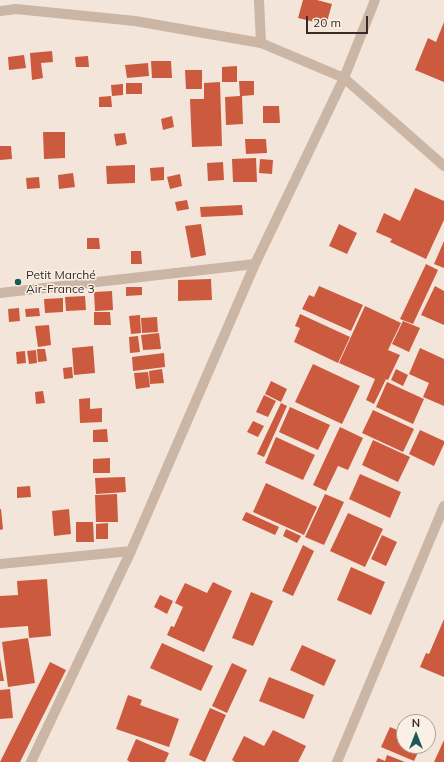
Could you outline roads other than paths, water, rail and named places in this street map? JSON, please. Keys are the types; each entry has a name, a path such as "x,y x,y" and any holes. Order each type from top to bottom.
{"street":[{"path":"259,0 261,43"},
{"path":"31,762 131,551 255,264 344,78 375,0"},
{"path":"0,11 16,5 135,21 261,43 344,78 444,166"},
{"path":"0,294 255,264"},
{"path":"337,762 444,506"},
{"path":"0,564 131,551"}],"place":[{"name":"Petit Marché Air-France 3","path":"18,282"}]}
